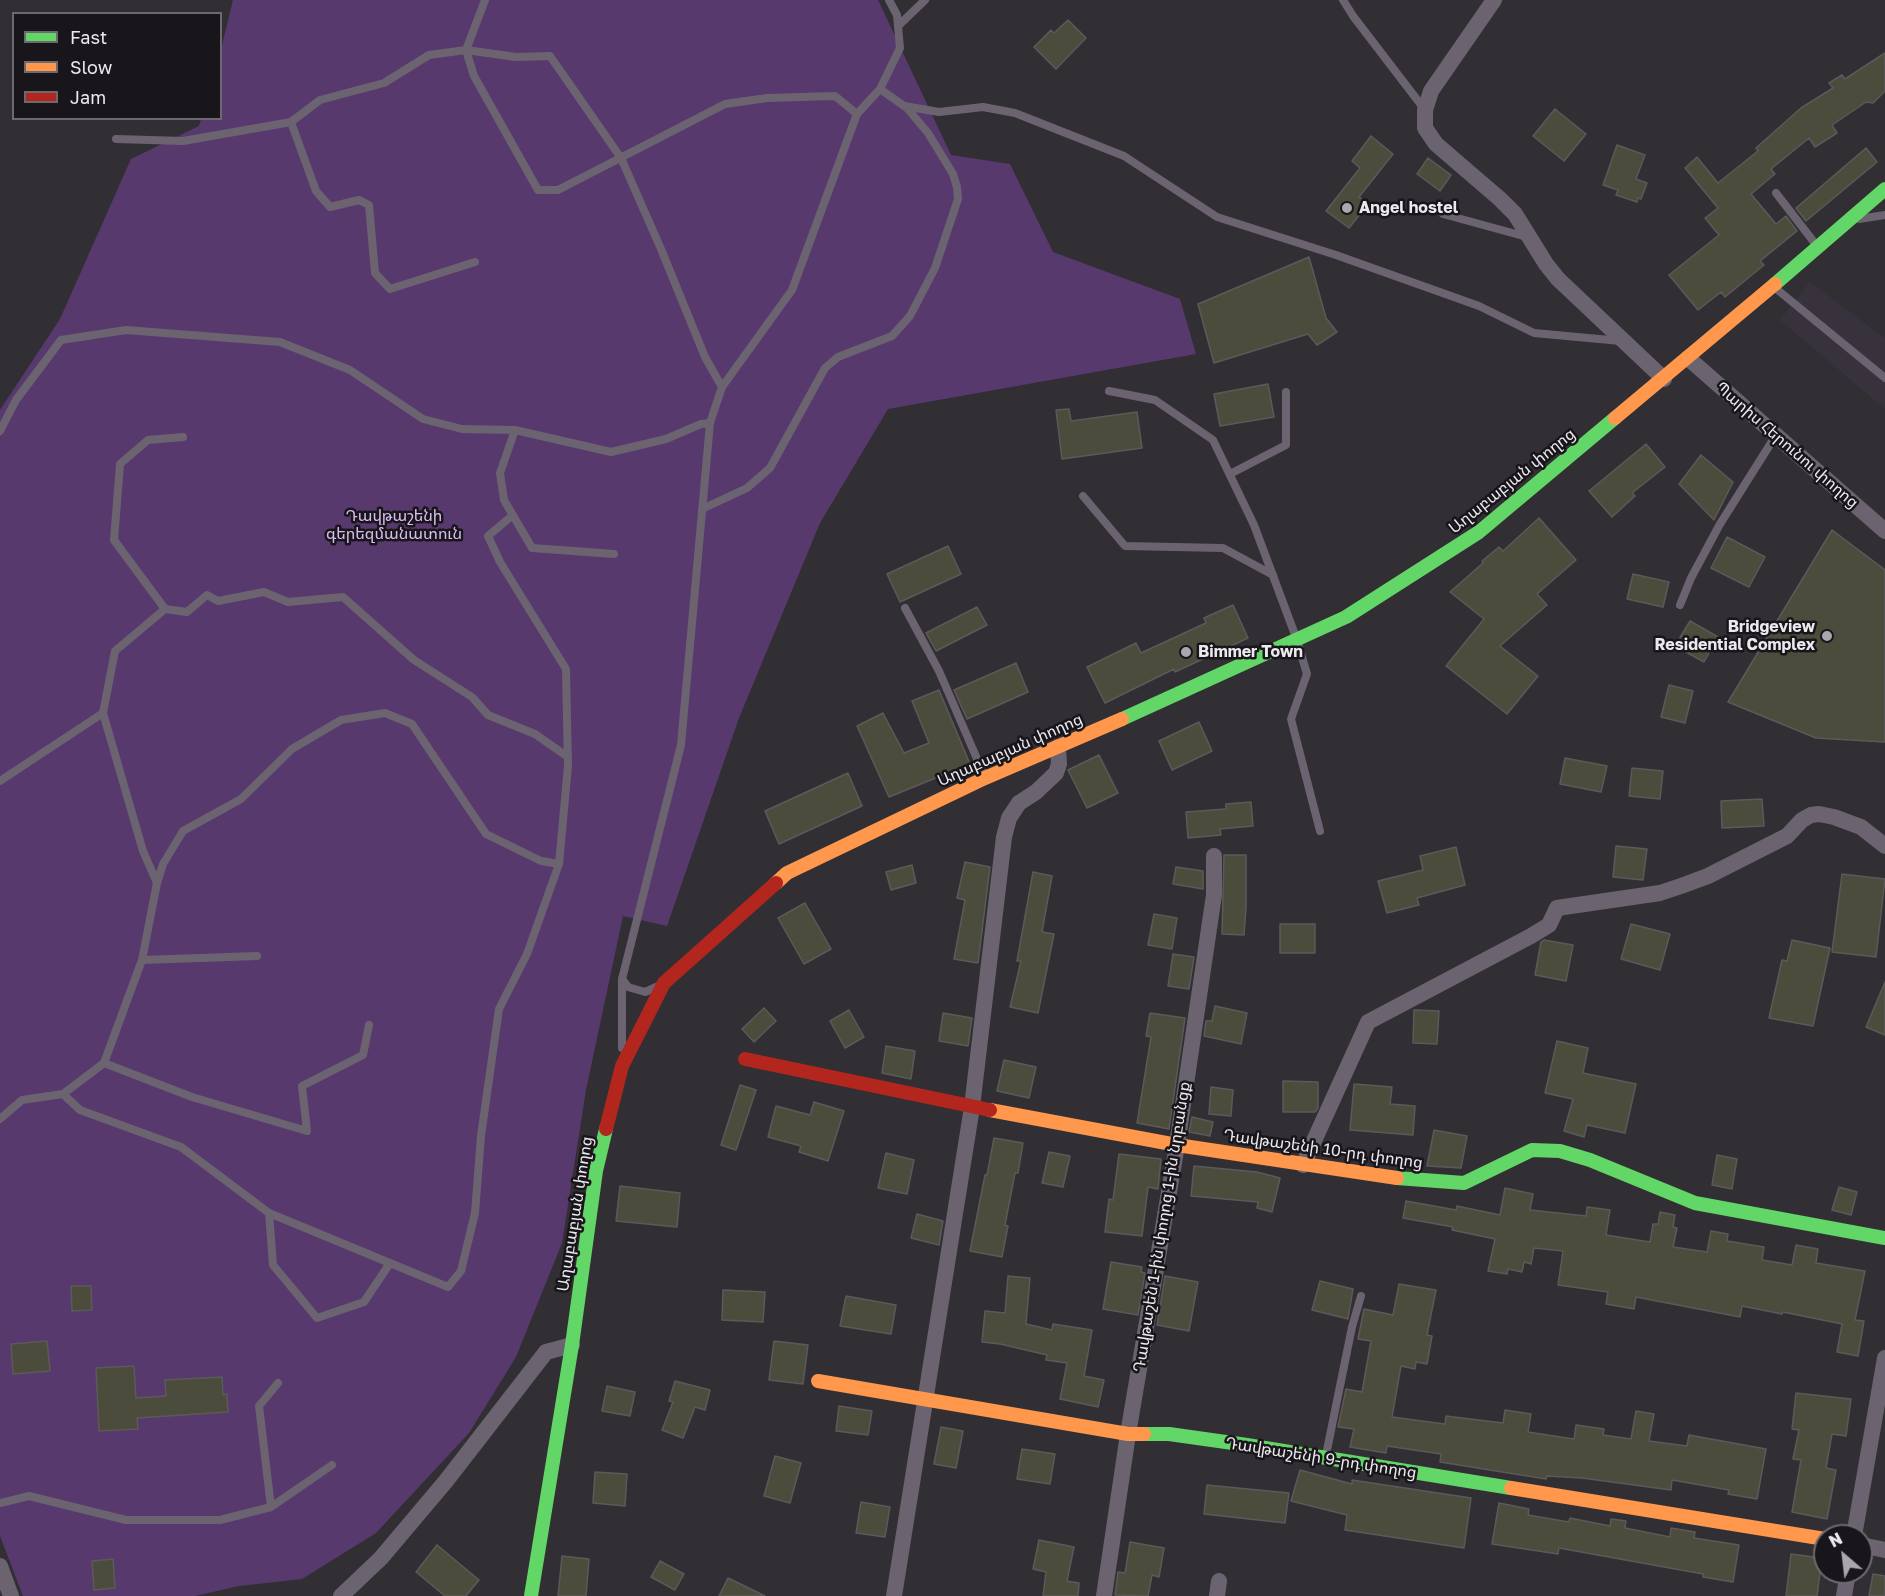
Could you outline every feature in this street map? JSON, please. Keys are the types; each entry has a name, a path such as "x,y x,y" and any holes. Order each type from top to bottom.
{"street":[{"path":"1494,0 1431,91 1425,110 1425,128 1436,144 1515,214 1528,237 1558,279 1664,379"},
{"name":"Աղաբաբյան փողոց","path":"531,1596 572,1345 596,1171 622,1066 664,983 787,873 985,777 1058,747 1346,617 1479,532 1664,379 1885,189"},
{"name":"Պարիս Հերունու փողոց","path":"1688,358 1885,531"},
{"path":"894,1596 972,1107 1004,837 1010,818 1019,804 1056,773 1059,764 1058,747"},
{"path":"1303,1165 1368,1022 1531,936 1549,925 1557,908 1660,893 1682,886 1708,876 1787,836 1810,815 1834,817 1861,827 1885,846"},
{"name":"Դավթաշեն 1-ին փողոց 1-ին նրբանցք","path":"1104,1596 1128,1434 1177,1146 1214,895 1214,856"},
{"name":"Դավթաշենի 10-րդ փողոց","path":"745,1059 972,1107 1177,1146 1378,1176 1464,1183 1532,1150 1560,1151 1590,1160 1695,1203 1885,1238"},
{"path":"341,1596 381,1557 446,1481 546,1352 572,1345"},
{"path":"1856,1524 1885,1358"},
{"name":"Դավթաշենի 9-րդ փողոց","path":"818,1381 1128,1434 1169,1434 1813,1537"},
{"path":"0,1566 11,1596"}],"lane":[{"path":"485,0 466,50 474,76 538,190 558,190 725,104 766,98 834,96 857,114"},
{"path":"622,1066 622,979 681,745 710,423 722,387 792,290 857,114 880,89 900,48 897,15 889,0"},
{"path":"898,26 925,0"},
{"path":"1343,0 1425,110"},
{"path":"116,139 183,141 291,122 320,100 384,83 429,55 466,50 516,57 550,56 621,158 705,357 722,387"},
{"path":"702,509 747,488 770,468 825,368 838,357 892,336 910,316 934,268 958,199 953,174 928,133 904,106 880,89"},
{"path":"904,106 939,112 983,107 1015,113 1124,156 1217,217 1336,255 1468,302 1534,333 1625,342"},
{"path":"291,122 316,191 330,207 359,200 369,205 375,273 390,289 475,262"},
{"path":"1776,193 1818,247"},
{"path":"1443,214 1528,237"},
{"path":"1847,221 1885,215"},
{"path":"1773,286 1885,378"},
{"path":"0,431 16,400 61,340 126,330 280,342 350,370 423,419 462,429 515,430 611,452 666,439 701,424 710,423"},
{"path":"1109,391 1155,400 1213,440 1230,474 1254,525 1297,640 1307,674 1291,719 1320,831"},
{"path":"1230,474 1286,445 1286,392"},
{"path":"515,430 500,473 504,500 532,548 614,554"},
{"path":"1680,605 1691,578 1720,524 1776,435"},
{"path":"183,437 148,440 120,464 114,540 165,609 187,612 207,595 218,601 264,592 288,602 343,597 414,660 472,697 488,715 536,734 568,757"},
{"path":"1083,496 1125,546 1223,548 1273,575"},
{"path":"63,1094 81,1110 181,1147 269,1213 448,1287 461,1271 475,1213 481,1136 498,1009 527,954 559,864 568,757 566,669 500,562 488,536 513,515"},
{"path":"905,608 939,671 985,777"},
{"path":"157,883 143,851 103,713 115,651 165,609"},
{"path":"0,781 103,713"},
{"path":"0,1119 22,1100 63,1094 104,1064 142,960 157,883 163,864 183,831 242,799 292,749 341,720 385,713 412,723 486,834 542,861 559,864"},
{"path":"142,960 257,956"},
{"path":"622,979 628,987 645,992 664,983"},
{"path":"104,1064 192,1097 307,1131 302,1086 363,1055 369,1025"},
{"path":"269,1213 273,1265 317,1318 364,1302 390,1263"},
{"path":"1326,1458 1352,1327 1361,1296"},
{"path":"271,1507 259,1406 278,1383"},
{"path":"0,1503 29,1496 126,1520 220,1520 271,1507 332,1465"}],"shaded area":[{"path":"1810,282 1885,338 1885,409 1780,320"}],"green space":[{"name":"Դավթաշենի գերեզմանատուն","path":"233,0 878,0 951,155 1010,164 1053,252 1180,299 1196,354 888,409 820,523 739,718 667,926 623,916 586,1090 562,1243 516,1357 469,1433 376,1533 302,1579 239,1586 195,1596 23,1596 0,1536 0,410 60,319 131,159 199,126 201,120 222,120 222,45"}],"building":[{"path":"1068,20 1086,38 1056,69 1034,47 1051,30 1054,33"},
{"path":"1885,53 1885,91 1873,103 1866,102 1832,125 1837,133 1815,147 1809,138 1771,169 1775,174 1751,194 1776,224 1786,216 1797,231 1760,261 1764,265 1725,297 1721,292 1698,310 1669,275 1719,235 1705,218 1718,208 1685,168 1697,157 1718,183 1758,151 1756,148 1801,108 1833,88 1829,83 1842,75 1845,79"},
{"path":"1555,109 1586,134 1564,161 1533,136"},
{"path":"1371,136 1393,154 1359,197 1368,204 1349,228 1326,211 1360,168 1352,161"},
{"path":"1617,145 1645,155 1636,179 1647,183 1641,199 1638,198 1637,202 1616,195 1618,190 1603,185"},
{"path":"1866,148 1877,162 1806,221 1796,208"},
{"path":"1428,158 1451,175 1440,191 1417,174"},
{"path":"1309,257 1326,318 1337,332 1317,345 1308,334 1214,363 1198,304"},
{"path":"1268,384 1274,417 1220,426 1214,394"},
{"path":"1069,409 1071,421 1137,412 1142,448 1062,459 1056,410"},
{"path":"1646,444 1665,467 1632,493 1635,496 1612,517 1589,491"},
{"path":"1701,455 1733,482 1714,520 1679,484"},
{"path":"1539,518 1576,560 1537,594 1547,605 1500,646 1538,676 1507,714 1446,666 1484,619 1450,592 1483,563 1482,561 1499,547 1503,551"},
{"name":"Bridgeview Residential Complex","path":"1832,530 1885,570 1885,742 1816,738 1728,702"},
{"path":"1727,537 1765,557 1749,587 1711,568"},
{"path":"948,546 961,574 900,602 887,574"},
{"path":"1633,574 1669,582 1663,607 1627,599"},
{"path":"1233,605 1248,638 1175,672 1174,669 1105,703 1087,667 1136,643 1141,653 1206,623 1204,618"},
{"path":"977,607 987,625 936,651 926,633"},
{"path":"1690,621 1718,637 1704,662 1675,646"},
{"path":"1016,663 1028,692 967,719 954,690"},
{"path":"1669,685 1693,691 1685,723 1661,717"},
{"path":"939,690 970,764 889,797 857,726 883,713 904,753 929,743 912,701"},
{"path":"1199,722 1212,751 1172,770 1159,741"},
{"path":"1099,755 1118,793 1087,808 1068,770"},
{"path":"1565,758 1607,766 1601,792 1560,784"},
{"path":"1632,768 1663,771 1660,799 1629,796"},
{"path":"848,773 862,806 779,844 765,811"},
{"path":"1762,799 1764,826 1722,828 1721,801"},
{"path":"1251,802 1253,826 1220,829 1221,835 1188,838 1186,812 1226,809 1226,804"},
{"path":"1616,846 1647,849 1643,880 1613,877"},
{"path":"1456,847 1465,885 1417,898 1419,905 1387,913 1378,881 1423,870 1420,856"},
{"path":"1224,855 1246,855 1244,935 1222,934"},
{"path":"965,862 990,867 978,963 954,959 965,900 957,898"},
{"path":"912,865 916,883 891,890 886,872"},
{"path":"1176,867 1203,871 1203,889 1173,884"},
{"path":"1033,872 1052,876 1042,932 1054,934 1038,1013 1010,1007 1021,961 1017,961"},
{"path":"1842,874 1885,879 1876,957 1832,952"},
{"path":"805,903 831,949 804,964 778,918"},
{"path":"1154,914 1177,918 1172,949 1148,945"},
{"path":"1280,924 1315,924 1315,953 1280,953"},
{"path":"1631,924 1670,934 1660,970 1621,959"},
{"path":"1544,940 1573,945 1566,981 1535,975 1541,942"},
{"path":"1792,940 1830,948 1813,1026 1769,1018 1782,960 1787,961"},
{"path":"1173,954 1194,957 1189,989 1168,986"},
{"path":"1885,982 1885,1035 1866,1027"},
{"path":"1215,1006 1247,1013 1241,1044 1204,1036 1206,1021 1212,1021"},
{"path":"764,1008 776,1021 754,1042 742,1029"},
{"path":"849,1010 864,1037 845,1048 830,1021"},
{"path":"1414,1010 1439,1011 1437,1044 1413,1043"},
{"path":"943,1013 972,1018 968,1046 939,1041"},
{"path":"1150,1013 1185,1018 1169,1129 1137,1123 1151,1037 1146,1036"},
{"path":"1557,1041 1588,1048 1583,1073 1636,1084 1625,1133 1587,1125 1584,1137 1564,1131 1573,1099 1545,1093"},
{"path":"886,1046 915,1051 911,1079 882,1073"},
{"path":"1004,1060 1036,1067 1029,1098 997,1091"},
{"path":"1283,1081 1318,1082 1318,1108 1315,1112 1283,1112"},
{"path":"1354,1084 1392,1087 1390,1104 1415,1106 1413,1135 1350,1130"},
{"path":"740,1085 756,1090 736,1150 721,1145"},
{"path":"1211,1087 1233,1090 1231,1116 1209,1114"},
{"path":"814,1102 844,1111 828,1161 799,1152 801,1146 768,1137 776,1106 810,1115"},
{"path":"1192,1117 1213,1122 1210,1136 1189,1132"},
{"path":"1434,1130 1467,1136 1461,1168 1427,1166"},
{"path":"994,1138 1023,1143 1005,1225 1008,1226 1002,1257 970,1251"},
{"path":"1049,1152 1070,1156 1063,1187 1042,1183"},
{"path":"886,1153 914,1160 907,1194 878,1188"},
{"path":"1119,1154 1161,1159 1158,1189 1148,1187 1142,1236 1105,1232 1109,1199 1113,1200"},
{"path":"1717,1155 1737,1159 1732,1189 1712,1185"},
{"path":"1194,1166 1257,1172 1280,1178 1272,1212 1257,1208 1258,1202 1191,1196"},
{"path":"620,1186 680,1193 677,1227 616,1221"},
{"path":"1839,1187 1857,1192 1851,1215 1832,1210"},
{"path":"1505,1188 1533,1194 1530,1210 1586,1216 1587,1207 1610,1210 1606,1235 1650,1242 1653,1224 1658,1224 1660,1212 1675,1215 1673,1227 1677,1228 1673,1247 1707,1252 1711,1231 1728,1234 1727,1241 1764,1247 1762,1260 1792,1265 1796,1245 1818,1249 1816,1263 1865,1271 1855,1320 1864,1321 1858,1356 1837,1352 1842,1324 1742,1306 1740,1317 1636,1297 1634,1309 1606,1304 1608,1292 1558,1285 1563,1251 1534,1248 1531,1264 1524,1262 1522,1272 1508,1269 1507,1274 1488,1271 1495,1239 1452,1230 1453,1227 1403,1218 1406,1201 1456,1210 1457,1206 1500,1215"},
{"path":"917,1214 943,1221 939,1245 911,1238"},
{"path":"1111,1262 1142,1267 1141,1272 1145,1273 1138,1315 1103,1309"},
{"path":"1008,1276 1030,1278 1026,1324 1052,1330 1053,1324 1092,1330 1084,1376 1104,1380 1098,1407 1060,1399 1067,1363 1046,1360 1047,1355 982,1342 985,1311 1005,1313"},
{"path":"1165,1276 1198,1282 1189,1331 1157,1325"},
{"path":"1320,1281 1353,1289 1348,1319 1312,1310"},
{"path":"1399,1284 1436,1290 1427,1335 1432,1336 1427,1364 1416,1362 1415,1369 1401,1366 1392,1417 1445,1424 1446,1416 1503,1423 1505,1410 1531,1414 1528,1432 1574,1439 1576,1425 1604,1429 1603,1435 1631,1439 1636,1411 1654,1414 1649,1441 1687,1446 1689,1435 1766,1449 1757,1499 1728,1494 1729,1490 1672,1480 1671,1490 1582,1478 1547,1476 1546,1479 1440,1462 1441,1454 1387,1446 1386,1453 1350,1447 1354,1429 1338,1427 1346,1389 1362,1392 1371,1341 1358,1339 1364,1309 1393,1315"},
{"path":"71,1286 91,1286 92,1310 72,1311"},
{"path":"723,1290 765,1292 763,1322 722,1320"},
{"path":"846,1296 896,1305 891,1334 840,1326"},
{"path":"47,1341 50,1371 13,1374 11,1344"},
{"path":"774,1341 808,1345 803,1384 769,1380"},
{"path":"134,1366 136,1398 166,1396 165,1380 222,1377 223,1395 227,1394 228,1412 137,1418 138,1429 99,1431 96,1368"},
{"path":"675,1381 710,1390 705,1410 695,1407 683,1438 662,1430 673,1402 669,1401"},
{"path":"607,1386 635,1392 630,1416 602,1411"},
{"path":"1796,1393 1851,1399 1846,1436 1832,1434 1826,1468 1836,1470 1827,1519 1792,1512 1801,1460 1793,1459 1799,1430 1792,1429"},
{"path":"839,1406 872,1411 868,1435 836,1431"},
{"path":"941,1427 963,1431 956,1468 934,1464"},
{"path":"1022,1449 1055,1454 1050,1484 1017,1479"},
{"path":"775,1456 801,1463 790,1503 764,1496"},
{"path":"1300,1470 1352,1484 1352,1480 1471,1498 1464,1548 1345,1530 1347,1515 1291,1501"},
{"path":"595,1472 627,1474 625,1506 593,1503"},
{"path":"1207,1485 1289,1493 1285,1523 1204,1514"},
{"path":"861,1502 890,1507 885,1537 856,1533"},
{"path":"1499,1503 1529,1509 1528,1515 1569,1522 1570,1518 1610,1526 1611,1519 1626,1521 1625,1528 1670,1537 1671,1528 1695,1532 1694,1538 1739,1545 1733,1582 1703,1577 1703,1574 1559,1548 1558,1554 1492,1544"},
{"path":"1039,1540 1074,1547 1067,1581 1079,1583 1078,1596 1043,1596 1046,1572 1033,1569"},
{"path":"1130,1542 1164,1548 1159,1577 1152,1575 1148,1596 1115,1595 1118,1572 1125,1573"},
{"path":"437,1545 479,1580 466,1596 445,1596 416,1572"},
{"path":"1791,1554 1813,1557 1813,1584 1819,1584 1817,1596 1786,1596"},
{"path":"562,1556 589,1559 586,1596 558,1596"},
{"path":"113,1559 115,1588 94,1590 92,1561"},
{"path":"660,1561 684,1574 675,1590 651,1577"},
{"path":"1873,1574 1885,1576 1885,1596 1869,1596"},
{"path":"728,1578 765,1596 719,1596"}],"traffic: fast":[{"path":"1775,284 1885,189"},
{"path":"1122,719 1346,617 1479,532 1615,418"},
{"path":"531,1596 572,1345 596,1171 606,1129"},
{"path":"1397,1178 1464,1183 1532,1150 1560,1151 1590,1160 1695,1203 1885,1238"},
{"path":"1144,1434 1169,1434 1247,1445 1511,1488"}],"traffic: slow":[{"path":"1615,418 1775,284"},
{"path":"776,883 787,873 985,778 1122,719"},
{"path":"990,1110 1177,1145 1397,1178"},
{"path":"818,1381 1128,1434 1144,1434"},
{"path":"1511,1488 1813,1537"}],"traffic: jam":[{"path":"606,1129 622,1066 664,983 776,883"},
{"path":"745,1059 990,1110"}],"place":[{"name":"Angel hostel","path":"1347,208"},
{"name":"Bridgeview Residential Complex","path":"1827,636"},
{"name":"Bimmer Town","path":"1186,652"}]}
